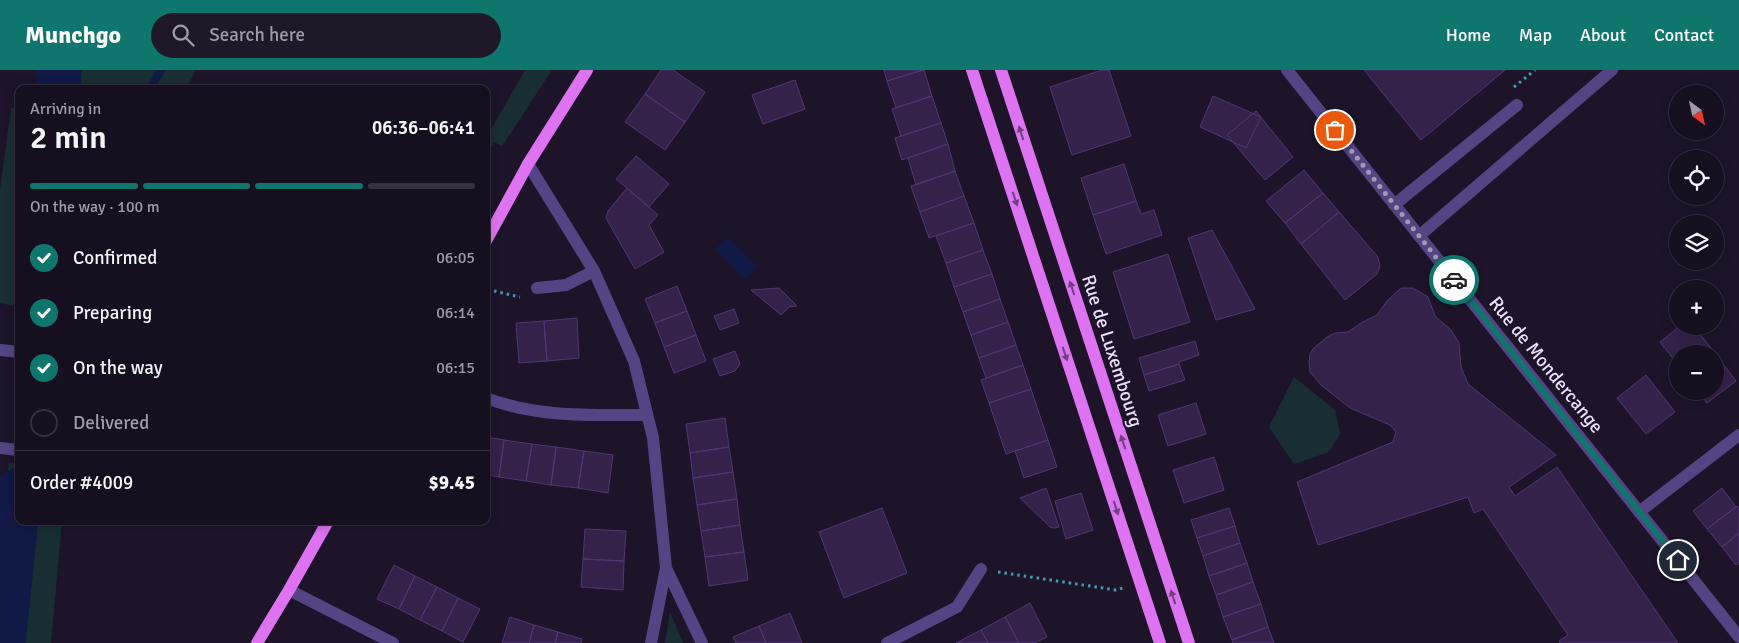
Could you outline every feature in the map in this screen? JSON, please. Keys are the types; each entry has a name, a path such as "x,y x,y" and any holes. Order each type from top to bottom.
{"main road":[{"path":"490,234 528,164 587,70"},
{"path":"972,70 1160,643"},
{"name":"Rue de Luxembourg","path":"1000,70 1189,643"},
{"path":"257,643 326,525"}],"street":[{"name":"Rue de Mondercange","path":"1287,70 1739,637"},
{"path":"1419,236 1612,70"},
{"path":"1394,205 1518,105"},
{"path":"528,164 594,271 634,361 653,438 666,568 651,643"},
{"path":"537,288 566,285 594,271"},
{"path":"0,350 15,351"},
{"path":"490,399 505,405 557,415 647,416"},
{"path":"1639,512 1739,435"},
{"path":"666,568 702,643"},
{"path":"887,643 957,607 980,570"},
{"path":"289,590 393,643"}],"path":[{"path":"494,290 520,298 537,288"},
{"path":"980,570 1116,590 1140,583"}],"green space":[{"path":"50,70 196,70 188,85 50,85"},
{"path":"525,70 552,70 502,146 494,142 490,149 490,131"},
{"path":"11,108 15,108 15,306 0,303 0,190"},
{"path":"1294,377 1335,410 1340,434 1329,452 1294,464 1269,427"},
{"path":"9,463 15,464 15,525 62,525 51,643 0,643 0,520"},
{"path":"670,612 683,643 665,643"}],"shaded area":[{"path":"728,237 758,267 745,279 715,249"}],"building":[{"path":"661,70 673,70 705,92 685,122 645,94"},
{"path":"884,70 922,70 887,81"},
{"path":"924,70 932,96 896,108 887,81"},
{"path":"1102,70 1109,70 1131,136 1072,155 1050,87"},
{"path":"1364,70 1505,70 1421,140"},
{"path":"795,80 805,109 763,124 752,95"},
{"path":"645,94 685,122 665,150 625,122"},
{"path":"932,96 941,123 901,136 892,109"},
{"path":"1213,96 1261,117 1246,148 1200,127"},
{"path":"1256,111 1293,157 1265,180 1227,135"},
{"path":"941,123 948,144 902,160 895,138"},
{"path":"948,144 955,171 916,185 908,158"},
{"path":"636,156 669,184 649,207 616,179"},
{"path":"1124,164 1136,201 1093,215 1081,178"},
{"path":"1304,170 1323,193 1285,223 1266,201"},
{"path":"955,171 964,196 920,212 911,186"},
{"path":"627,188 658,215 649,225 664,252 635,269 606,218 608,211"},
{"path":"1323,193 1339,212 1301,244 1285,223"},
{"path":"964,196 974,223 929,238 920,212"},
{"path":"1136,201 1141,214 1154,210 1162,235 1106,254 1093,215"},
{"path":"1339,212 1378,257 1380,266 1377,274 1345,300 1301,244"},
{"path":"974,223 983,250 946,263 936,236"},
{"path":"1212,230 1255,309 1216,320 1188,238"},
{"path":"983,250 992,274 954,287 946,263"},
{"path":"1168,254 1190,322 1134,339 1113,272"},
{"path":"992,274 1000,299 963,312 954,287"},
{"path":"677,286 687,311 655,323 645,299"},
{"path":"779,288 797,306 789,307 781,315 751,290"},
{"path":"1401,288 1413,288 1428,297 1435,316 1451,330 1459,343 1461,367 1468,384 1556,455 1509,487 1515,496 1557,467 1678,643 1560,643 1559,641 1568,635 1483,509 1474,513 1468,497 1318,545 1297,482 1393,442 1396,432 1390,425 1350,408 1321,385 1310,372 1310,354 1327,337 1335,333 1348,332 1377,315 1387,301"},
{"path":"1000,299 1008,322 971,335 963,312"},
{"path":"734,309 739,323 720,330 714,316"},
{"path":"687,311 696,335 664,347 655,323"},
{"path":"577,318 579,358 547,361 544,321"},
{"path":"544,321 547,361 519,363 516,323"},
{"path":"1008,322 1016,345 979,358 971,335"},
{"path":"696,335 706,361 674,373 664,347"},
{"path":"1669,335 1701,335 1709,345 1669,345 1669,354 1660,342"},
{"path":"1195,341 1199,355 1179,362 1179,364 1144,375 1139,358"},
{"path":"1016,345 1023,365 986,378 979,358"},
{"path":"735,351 740,364 735,371 720,376 713,359"},
{"path":"1179,364 1185,380 1149,391 1144,375"},
{"path":"1023,365 1031,389 989,403 981,380"},
{"path":"1724,365 1736,381 1724,390"},
{"path":"1646,375 1675,412 1646,434 1617,398"},
{"path":"1031,389 1048,440 1006,454 989,403"},
{"path":"1196,403 1206,434 1168,446 1158,415"},
{"path":"725,418 729,447 690,453 686,424"},
{"path":"490,438 504,440 499,477 490,476"},
{"path":"504,440 532,444 526,481 499,477"},
{"path":"1048,440 1057,467 1024,478 1015,451"},
{"path":"532,444 556,447 551,485 526,481"},
{"path":"556,447 584,451 578,488 551,485"},
{"path":"729,447 733,472 693,478 690,453"},
{"path":"584,451 613,455 608,493 578,488"},
{"path":"1214,457 1224,490 1184,503 1173,470"},
{"path":"733,472 737,499 697,505 693,478"},
{"path":"1046,488 1059,527 1050,527 1020,498"},
{"path":"1722,488 1736,507 1707,529 1693,511"},
{"path":"1081,493 1093,530 1066,539 1055,501"},
{"path":"737,499 740,525 701,531 697,505"},
{"path":"1737,506 1739,509 1739,533 1722,547 1707,529"},
{"path":"882,508 907,573 844,598 819,532"},
{"path":"1229,508 1235,526 1197,538 1191,520"},
{"path":"740,525 744,552 705,557 701,531"},
{"path":"1235,526 1240,543 1203,556 1197,538"},
{"path":"585,529 626,531 624,561 583,559"},
{"path":"1739,533 1739,562 1736,565 1722,547"},
{"path":"1240,543 1247,563 1209,576 1203,556"},
{"path":"744,552 748,580 709,586 705,557"},
{"path":"583,559 624,561 623,590 581,587"},
{"path":"1247,563 1253,582 1216,595 1209,576"},
{"path":"394,565 415,576 399,609 377,599"},
{"path":"415,576 437,587 420,620 399,609"},
{"path":"1253,582 1261,604 1223,617 1216,595"},
{"path":"437,587 458,598 442,631 420,620"},
{"path":"458,598 480,609 463,642 442,631"},
{"path":"1030,603 1047,637 1035,643 1019,643 1005,617"},
{"path":"1261,604 1268,627 1232,640 1223,617"},
{"path":"790,613 802,643 766,643 759,626"},
{"path":"510,617 534,625 529,643 502,643"},
{"path":"1005,617 1019,643 988,643 981,630"},
{"path":"534,625 558,632 555,643 529,643"},
{"path":"759,626 766,643 736,643 733,637"},
{"path":"1268,627 1274,643 1233,643 1232,640"},
{"path":"981,630 988,643 956,643"},
{"path":"558,632 582,639 581,643 555,643"}],"waterway":[{"path":"58,85 59,70"},
{"path":"152,85 161,70"},
{"path":"3,643 15,525"}],"way so far":[{"path":"1335,130 1454,280"}],"route":[{"path":"1454,280 1678,560"}]}
